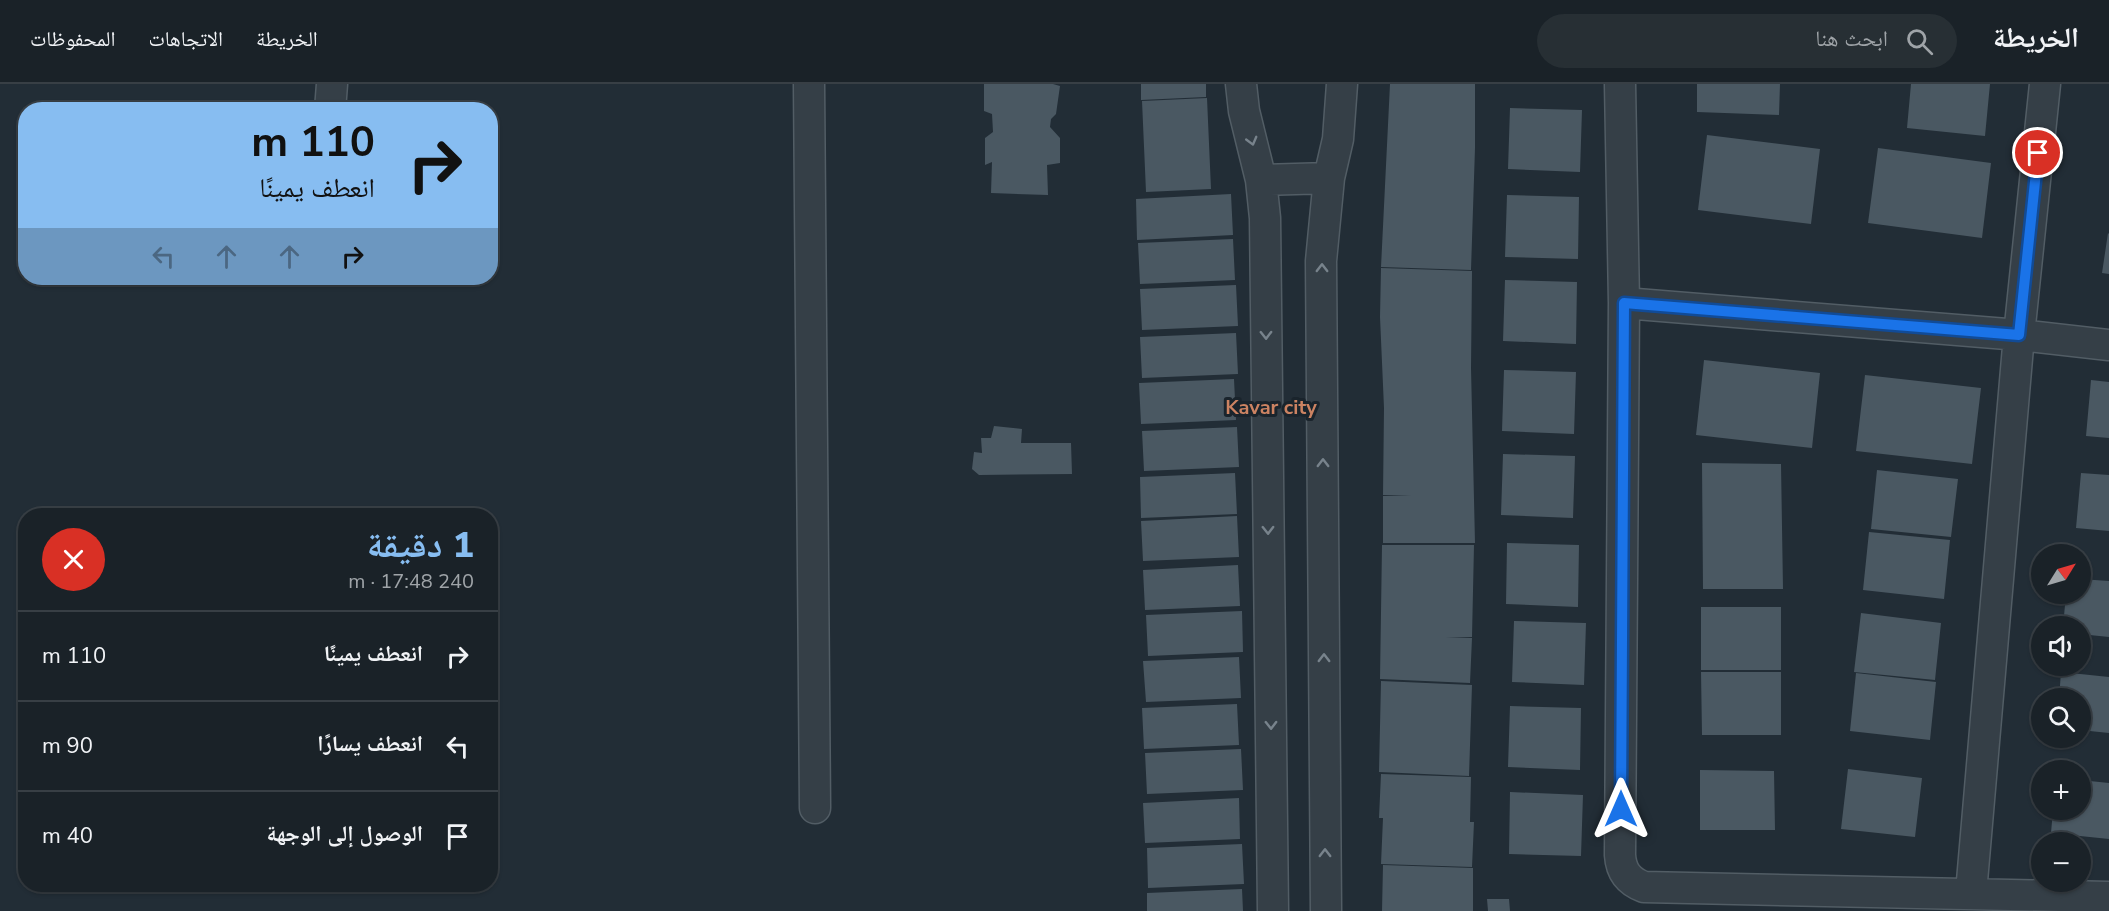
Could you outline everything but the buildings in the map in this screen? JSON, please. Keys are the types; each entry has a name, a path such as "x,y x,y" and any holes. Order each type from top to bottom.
{"street":[{"path":"331,102 332,84"},
{"path":"809,84 815,808"},
{"path":"1240,84 1244,111 1261,180 1265,218 1273,911"},
{"path":"1326,911 1322,261 1329,178 1338,139 1342,84"},
{"path":"1620,84 1624,303 1620,843 1621,864 1624,872 1629,879 1644,887 2109,897"},
{"path":"1971,893 2019,335 2045,84"},
{"path":"1261,180 1329,178"},
{"path":"1624,303 2019,335 2109,345"}],"district":[{"name":"Kavar city","path":"1271,407"}],"route":[{"path":"1621,809 1624,303 2019,335 2038,153"}]}
